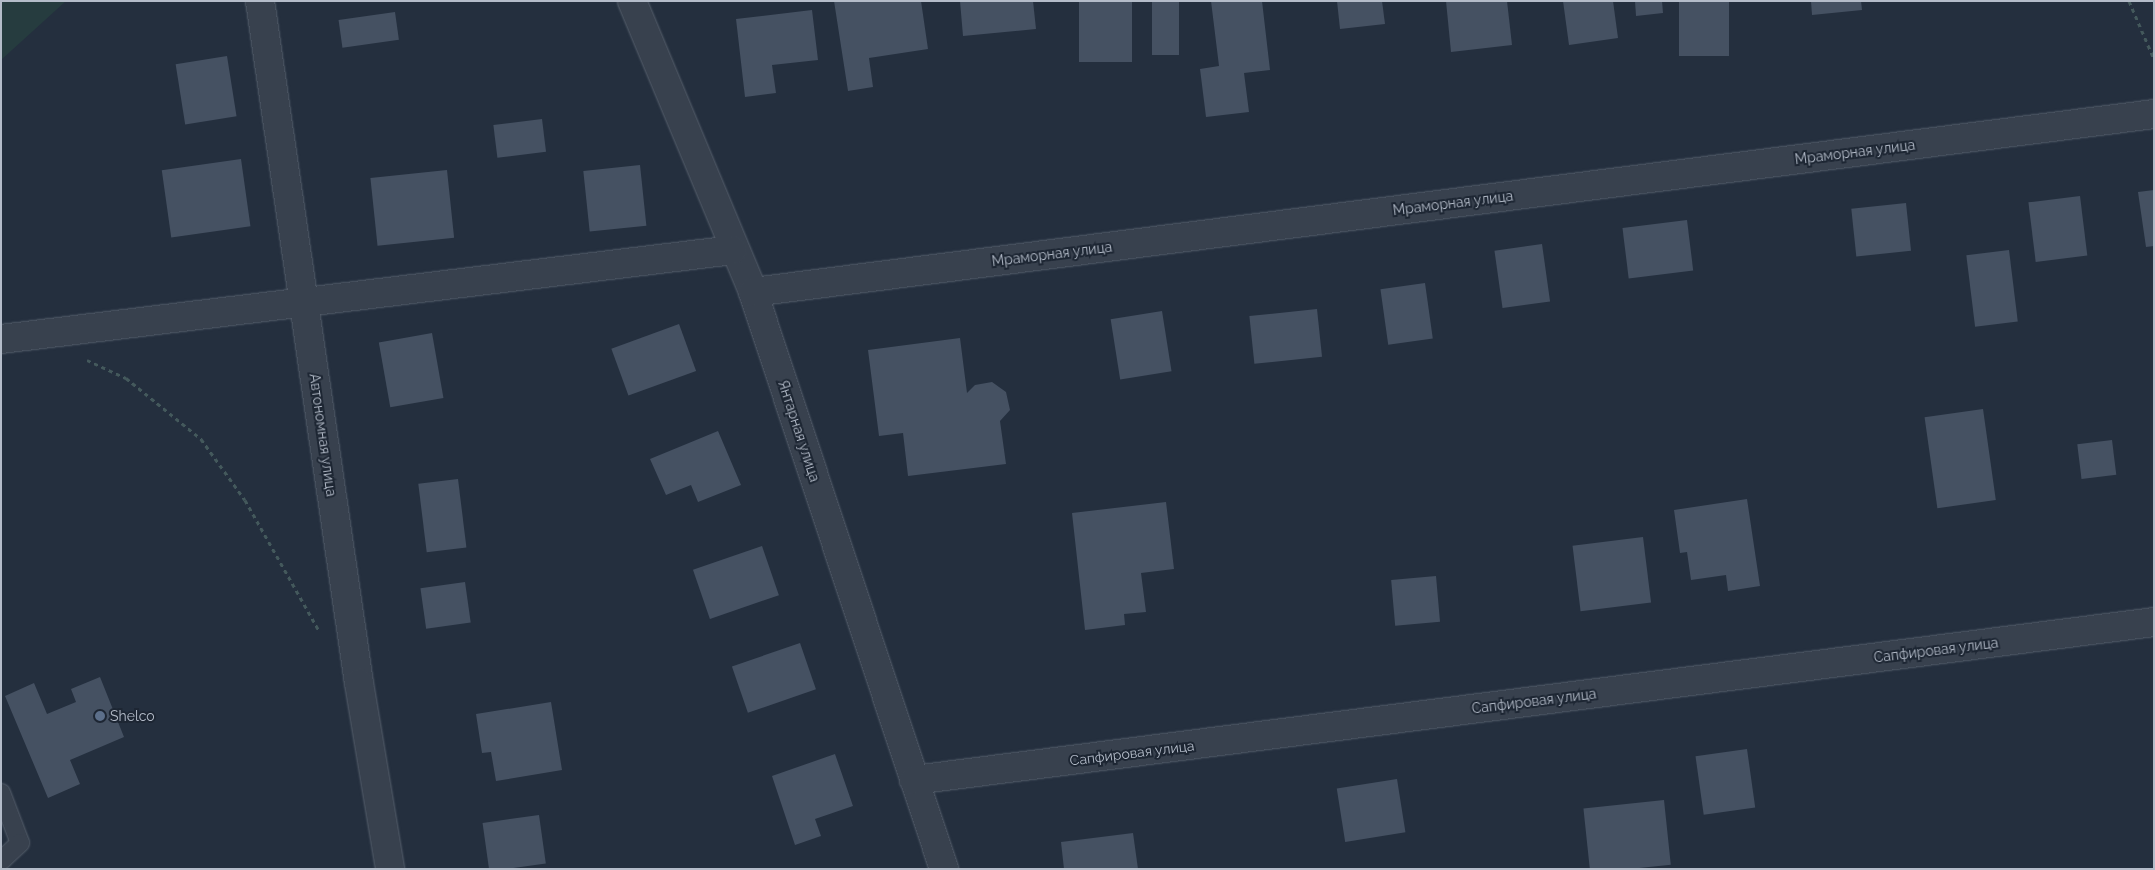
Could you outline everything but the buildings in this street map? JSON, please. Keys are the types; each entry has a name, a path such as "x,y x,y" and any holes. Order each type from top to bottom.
{"street":[{"name":"Автономная улица","path":"260,1 390,869"},
{"name":"Янтарная улица","path":"632,1 733,250 753,292 944,869"},
{"name":"Мраморная улица","path":"753,292 2154,114"},
{"path":"1,339 304,304 733,250"},
{"name":"Сапфировая улица","path":"914,780 2154,622"}],"lane":[{"path":"1,793 20,843 1,861"}],"path":[{"path":"2128,1 2154,60"},
{"path":"84,358 126,378 201,438 245,500 321,634"}],"green space":[{"path":"1,1 66,1 1,60"}],"place":[{"name":"Shelco","path":"100,716"}]}
